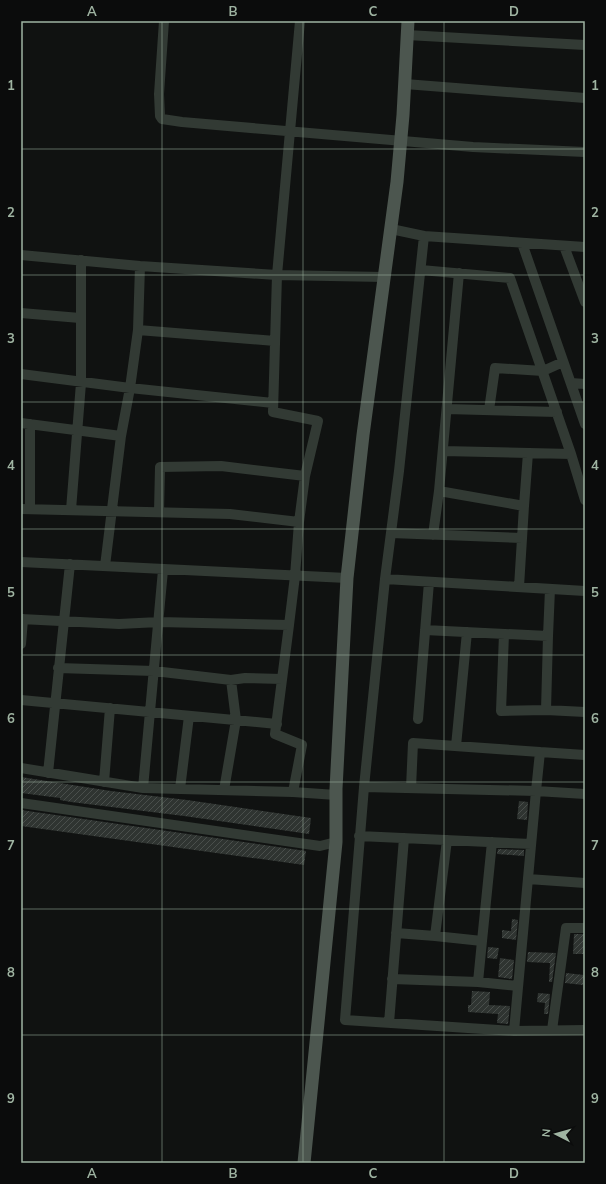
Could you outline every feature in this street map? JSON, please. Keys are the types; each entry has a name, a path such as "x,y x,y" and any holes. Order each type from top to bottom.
{"main road":[{"path":"304,1163 336,842 336,795 347,578 363,435 391,230 401,141 408,21"}],"street":[{"path":"164,21 159,94 160,116 162,118 182,122 289,132 473,147 585,152"},
{"path":"293,792 302,746 275,734 295,576 299,522 305,476 318,421 273,412 273,404 277,275 300,21"},
{"path":"407,35 585,45"},
{"path":"405,84 585,98"},
{"path":"391,230 424,236 585,247"},
{"path":"424,236 399,471 385,579 359,836 345,1020 514,1031 585,1030"},
{"path":"522,243 585,424"},
{"path":"564,246 585,302"},
{"path":"21,255 140,266 277,275 384,277"},
{"path":"71,510 81,382 81,260"},
{"path":"105,566 120,436 130,388 138,330 140,266"},
{"path":"421,270 510,278 543,371 585,500"},
{"path":"433,535 443,451 459,273"},
{"path":"21,313 80,318"},
{"path":"138,330 275,341"},
{"path":"489,410 495,368 543,371 564,362"},
{"path":"21,374 273,404"},
{"path":"571,383 585,384"},
{"path":"447,409 556,412"},
{"path":"120,436 26,424 26,509 230,514 299,522"},
{"path":"443,451 571,454"},
{"path":"519,588 528,453"},
{"path":"159,512 160,467 221,466 305,476"},
{"path":"439,490 524,506"},
{"path":"391,533 522,538"},
{"path":"21,562 347,578"},
{"path":"48,773 54,703 70,564"},
{"path":"143,788 163,570"},
{"path":"385,579 585,591"},
{"path":"418,719 429,582"},
{"path":"546,710 550,589"},
{"path":"21,644 22,619 119,624 159,622 288,625"},
{"path":"425,630 548,636"},
{"path":"456,746 466,632"},
{"path":"504,634 502,711 546,710 585,712"},
{"path":"58,668 154,672 231,680 245,678 282,679"},
{"path":"224,790 236,720 231,680"},
{"path":"21,700 277,724"},
{"path":"104,782 110,708"},
{"path":"180,789 189,716"},
{"path":"411,788 413,743 585,755"},
{"path":"514,1031 540,752"},
{"path":"21,768 143,788 293,792 336,795"},
{"path":"364,787 585,794"},
{"path":"21,803 320,846 336,842"},
{"path":"359,836 531,844"},
{"path":"389,1023 404,838"},
{"path":"435,936 446,840"},
{"path":"478,982 492,842"},
{"path":"528,879 585,883"},
{"path":"552,1030 566,928 585,928"},
{"path":"396,933 482,941"},
{"path":"392,979 478,982 518,986"}],"building":[{"path":"21,777 111,791 187,800 311,818 309,834 71,802 60,800 60,798 21,793"},
{"path":"519,801 528,802 527,820 517,819"},
{"path":"21,810 306,851 304,865 21,826"},
{"path":"498,849 524,850 524,856 497,854"},
{"path":"512,919 518,920 516,940 502,938 502,930 511,931"},
{"path":"574,934 585,934 585,954 573,954"},
{"path":"488,947 499,948 497,959 487,958"},
{"path":"528,952 556,953 552,982 549,982 550,963 527,962"},
{"path":"500,958 514,960 512,979 498,977"},
{"path":"566,973 584,975 583,985 565,983"},
{"path":"472,991 490,992 489,1005 510,1006 508,1024 497,1023 498,1014 468,1012 468,1005 471,1005"},
{"path":"538,993 550,994 548,1014 544,1014 545,1003 537,1002"}]}
